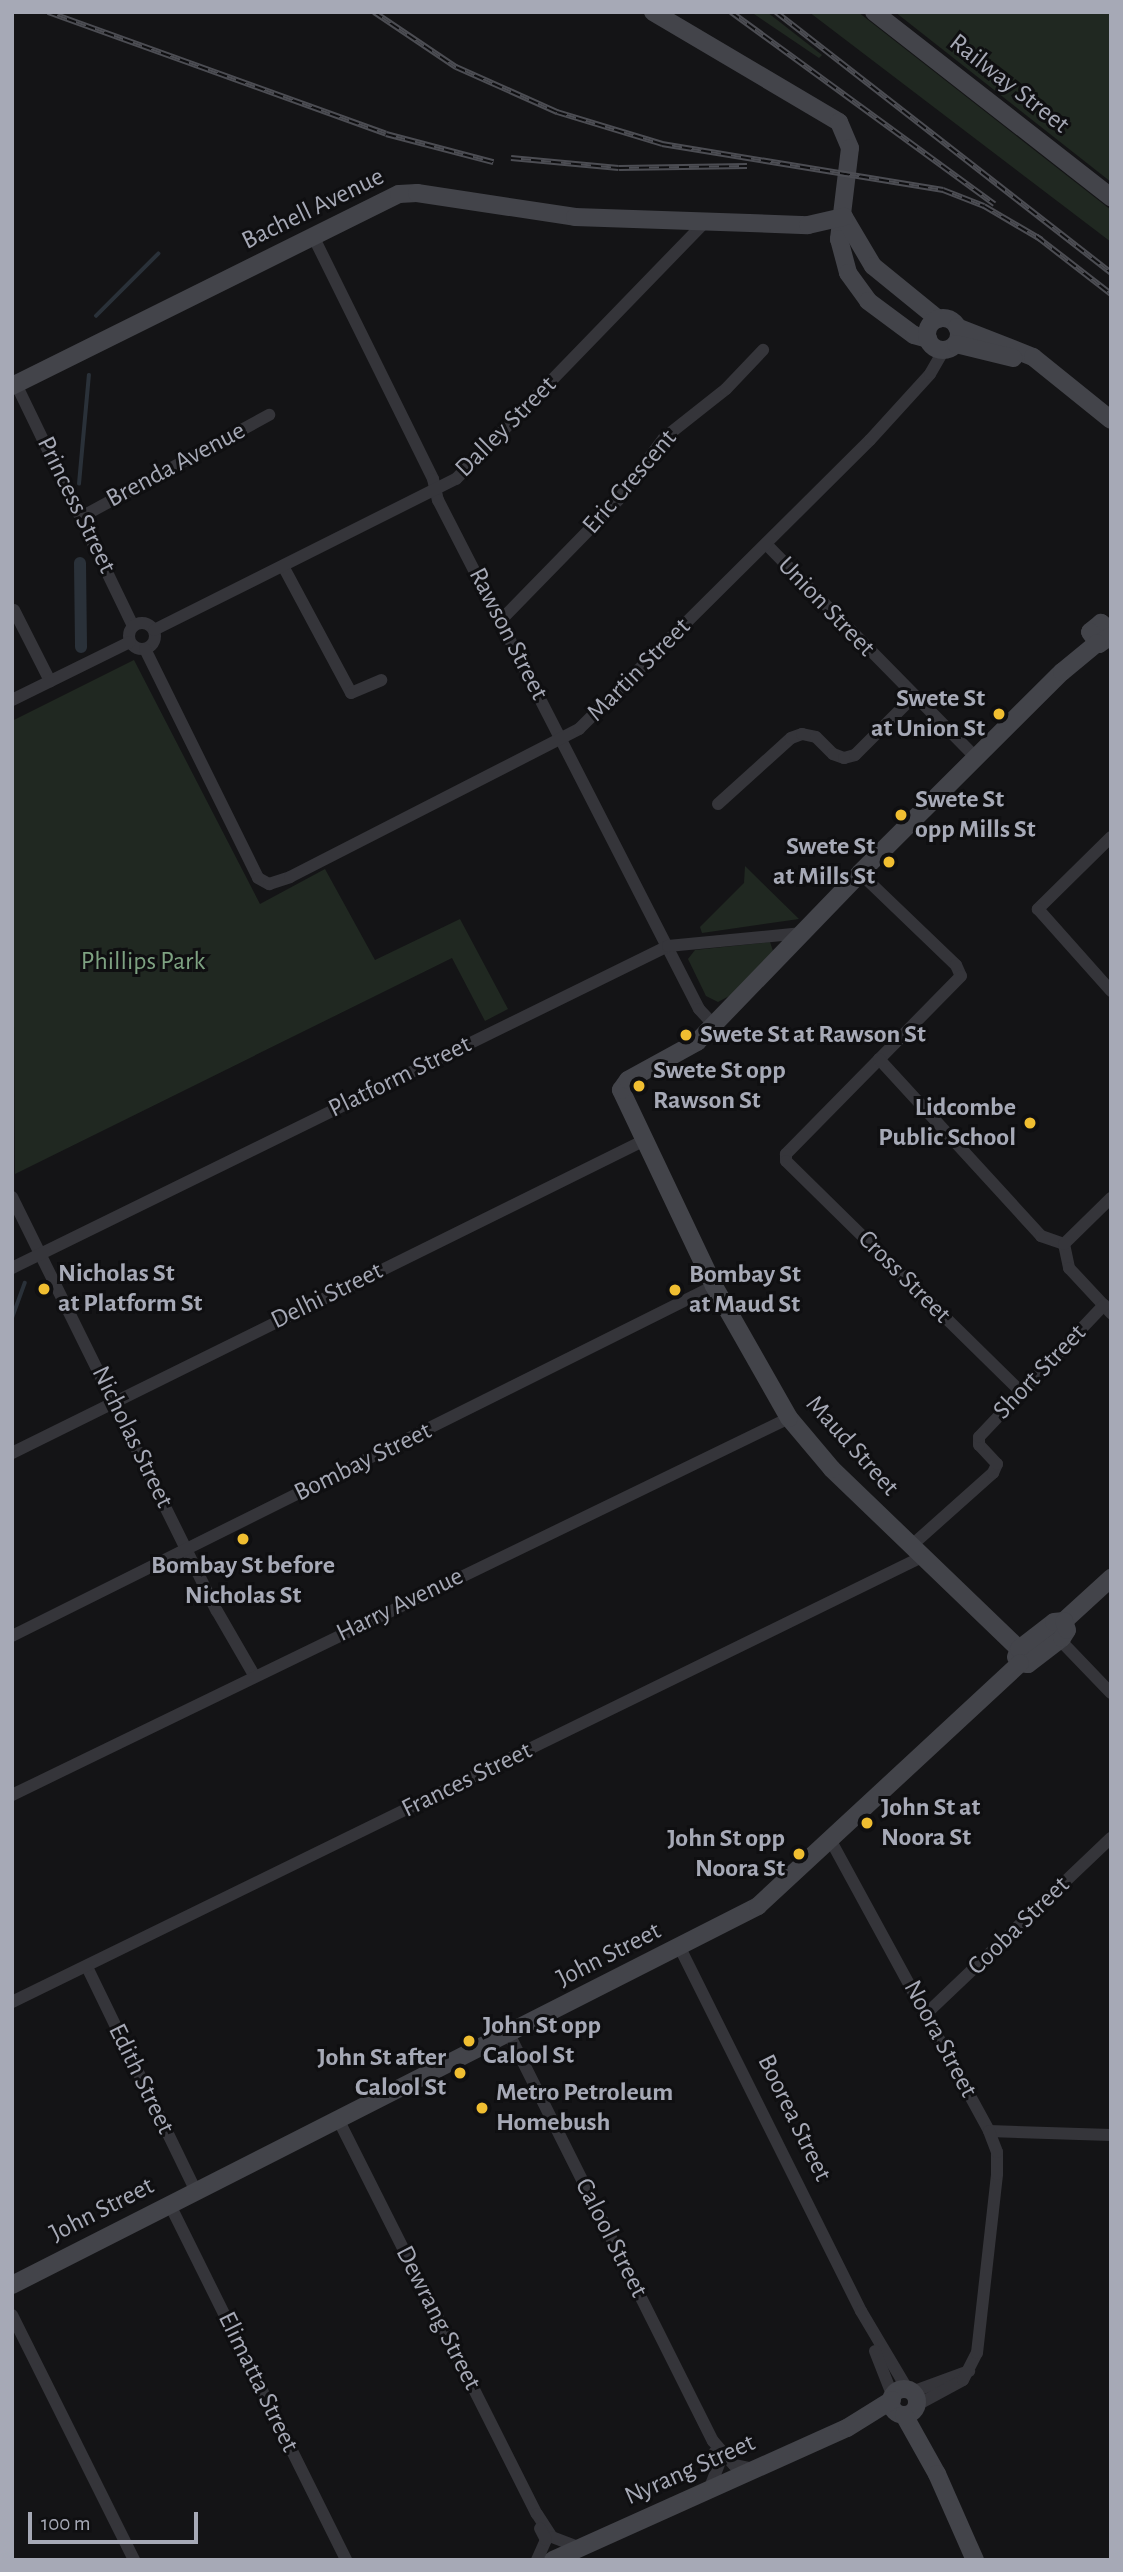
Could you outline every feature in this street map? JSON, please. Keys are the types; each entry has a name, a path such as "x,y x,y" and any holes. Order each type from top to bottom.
{"street":[{"path":"653,12 832,117 844,129 850,148 839,244 854,284"},
{"name":"Railway Street","path":"874,12 1111,197"},
{"name":"Bachell Avenue","path":"14,385 390,197 408,193 550,215 803,225 844,217"},
{"name":"Bachell Avenue","path":"746,222 832,212 844,217"},
{"path":"844,217 873,266 938,319 948,319 952,340"},
{"name":"Dalley Street","path":"153,630 456,479 704,223"},
{"path":"803,225 826,241 854,284 885,314 928,339 1017,347 1111,420"},
{"name":"Rawson Street","path":"313,236 561,741 699,1009 714,1025"},
{"path":"928,339 929,327 938,319"},
{"name":"Martin Street","path":"145,649 258,878 269,884 290,877 561,741 579,729 870,440 930,374 952,340"},
{"name":"Eric Crescent","path":"502,619 618,500 664,438 726,389 763,350"},
{"name":"Princess Street","path":"14,385 83,516 133,626"},
{"name":"Brenda Avenue","path":"83,516 269,415"},
{"name":"Union Street","path":"766,544 912,698 976,758"},
{"path":"283,566 351,693 380,680"},
{"path":"14,610 50,681"},
{"path":"145,623 153,630 154,642 145,649 130,642 133,626 145,623"},
{"path":"714,1025 860,873 1062,672 1104,635"},
{"path":"12,701 130,642"},
{"path":"718,804 791,738 802,734 816,737 833,754 844,758 855,755 912,698"},
{"path":"1111,837 1038,909 1111,991"},
{"path":"860,873 956,965 961,976 879,1059 1041,1236 1064,1244"},
{"name":"Platform Street","path":"12,1268 668,946 802,933"},
{"name":"Maud Street","path":"714,1025 697,1042 628,1080 621,1090 643,1141 714,1286 789,1418 815,1452 1019,1656"},
{"name":"Cross Street","path":"879,1059 786,1154 786,1161 1021,1392"},
{"name":"Delhi Street","path":"12,1453 643,1141"},
{"name":"Nicholas Street","path":"12,1197 116,1401 187,1549 254,1675"},
{"path":"1064,1244 1111,1198"},
{"path":"1064,1244 1069,1268 1107,1309"},
{"name":"Bombay Street","path":"12,1636 714,1286"},
{"name":"Short Street","path":"977,1440 1021,1392 1107,1309"},
{"name":"Harry Avenue","path":"12,1795 254,1675 789,1418"},
{"name":"Frances Street","path":"12,2002 916,1551 995,1469 996,1461 977,1440"},
{"path":"1064,1621 1067,1630 1028,1664 1019,1656 1054,1622 1064,1621 1111,1578"},
{"path":"1059,1639 1111,1693"},
{"name":"John Street","path":"12,2285 510,2036 758,1906 831,1840 1019,1656"},
{"name":"Cooba Street","path":"927,2014 1111,1838"},
{"name":"Noora Street","path":"831,1840 989,2131"},
{"name":"Boorea Street","path":"680,1948 905,2402 975,2560"},
{"name":"Edith Street","path":"87,1966 196,2191"},
{"name":"Calool Street","path":"510,2036 713,2441 720,2462 709,2490"},
{"name":"Dewrang Street","path":"339,2121 537,2514 552,2537 580,2547"},
{"path":"989,2131 1111,2135"},
{"name":"Nyrang Street","path":"553,2560 969,2371 977,2353 997,2174 997,2152 989,2131"},
{"name":"Elimatta Street","path":"170,2205 346,2560"},
{"path":"12,2315 134,2560"},
{"name":"Calool Street","path":"713,2441 734,2465 754,2469"},
{"name":"Dewrang Street","path":"537,2514 546,2540 537,2560"}],"green space":[{"path":"751,12 767,12 822,55 819,58"},
{"path":"809,12 858,12 1111,210 1111,242"},
{"path":"895,12 1111,12 1111,182"},
{"name":"Phillips Park","path":"134,660 260,904 325,869 375,960 460,919 508,1009 485,1021 452,958 15,1174 12,721"},
{"path":"745,866 799,919 702,933 700,927 744,883"},
{"path":"770,942 773,951 731,995 718,1002 706,996 688,959 695,950"}],"waterway":[{"path":"96,316 158,254"},
{"path":"79,484 89,375"},
{"path":"80,563 81,647"},
{"path":"12,1318 25,1283"}],"railway":[{"path":"48,12 386,134 493,162"},
{"path":"374,12 456,67 557,112 662,144 943,190 984,206 1042,240"},
{"path":"731,12 994,204"},
{"path":"776,12 1111,273"},
{"path":"511,158 619,168 747,166"},
{"path":"1036,236 1111,294"}],"place":[{"name":"Swete St at Union St","path":"999,714"},
{"name":"Swete St opp Mills St","path":"901,815"},
{"name":"Swete St at Mills St","path":"889,862"},
{"name":"Swete St at Rawson St","path":"686,1035"},
{"name":"Swete St opp Rawson St","path":"639,1086"},
{"name":"Lidcombe Public School","path":"1030,1123"},
{"name":"Nicholas St at Platform St","path":"44,1289"},
{"name":"Bombay St at Maud St","path":"675,1290"},
{"name":"Bombay St before Nicholas St","path":"243,1539"},
{"name":"John St at Noora St","path":"867,1823"},
{"name":"John St opp Noora St","path":"799,1854"},
{"name":"John St opp Calool St","path":"469,2041"},
{"name":"John St after Calool St","path":"460,2073"},
{"name":"Metro Petroleum Homebush","path":"482,2108"}]}
